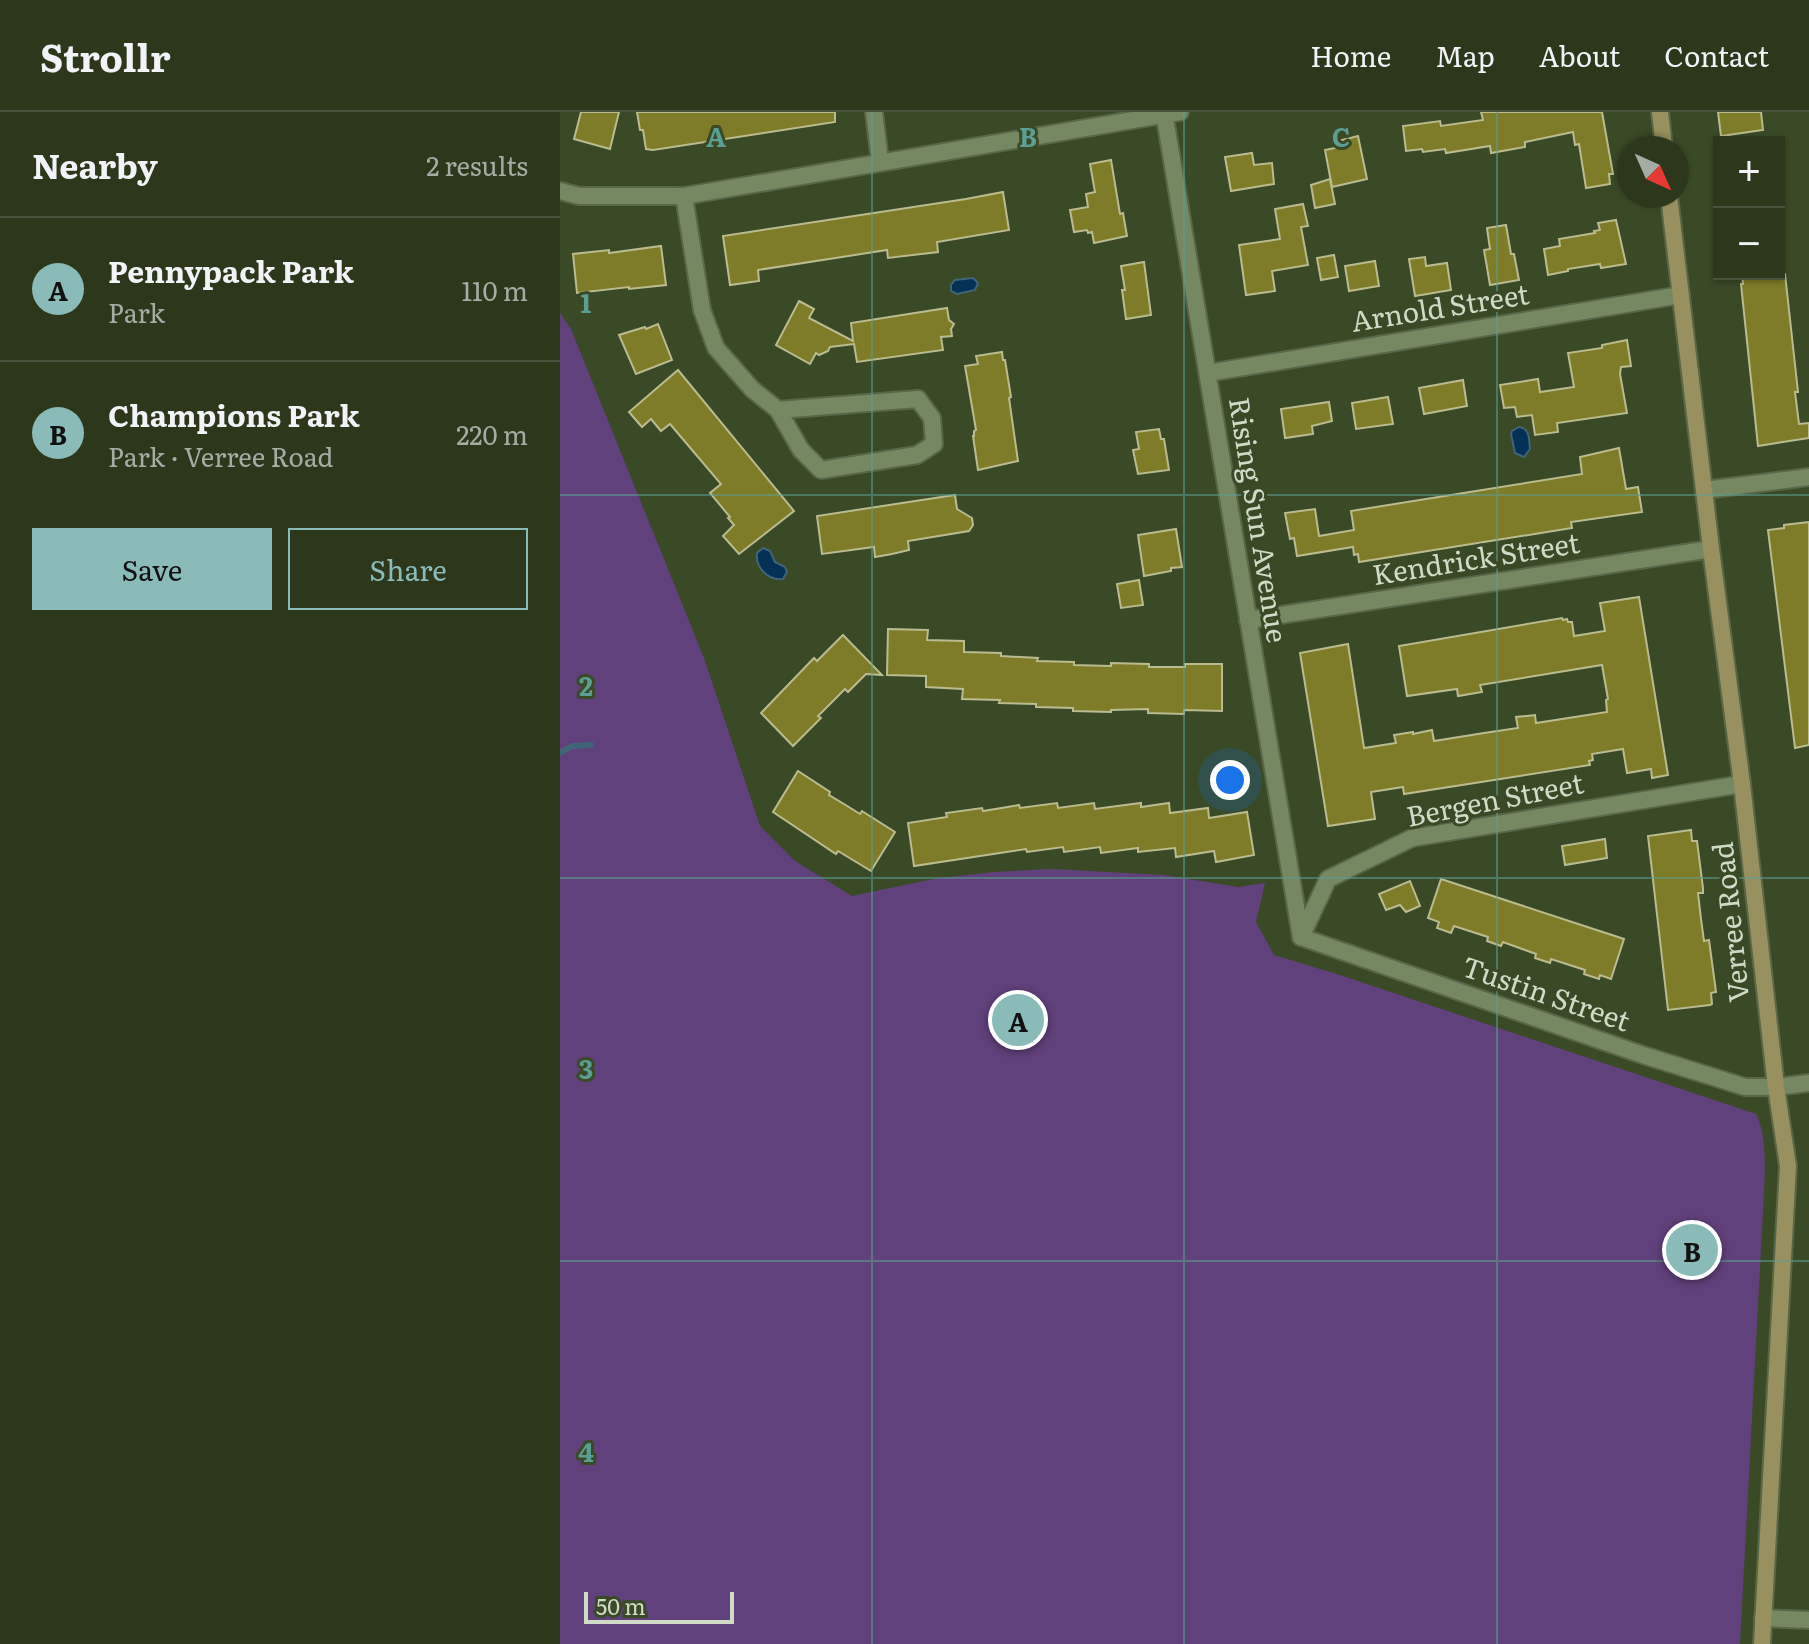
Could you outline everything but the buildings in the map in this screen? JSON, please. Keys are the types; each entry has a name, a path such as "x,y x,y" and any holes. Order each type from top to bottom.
{"main road":[{"path":"1660,112 1663,136"},
{"name":"Verree Road","path":"1670,208 1788,1166 1762,1644"}],"street":[{"path":"874,112 880,161"},
{"path":"560,191 579,196 684,196 1169,113"},
{"name":"Rising Sun Avenue","path":"1169,113 1208,373 1301,937"},
{"path":"684,196 702,310 716,348 752,389 778,410 801,450 821,470 917,455 934,444 932,418 918,399 778,410"},
{"name":"Arnold Street","path":"1208,373 1681,295"},
{"path":"1704,490 1809,477"},
{"name":"Kendrick Street","path":"1248,620 1711,549"},
{"name":"Bergen Street","path":"1301,937 1328,879 1412,838 1742,784"},
{"name":"Tustin Street","path":"1301,937 1745,1087 1809,1083"},
{"path":"1763,1618 1809,1620"}],"shaded area":[{"path":"560,313 571,329 704,658 760,826 795,861 852,896 938,878 1051,869 1164,875 1238,887 1265,883 1256,922 1274,955 1756,1114 1764,1142 1765,1174 1740,1644 560,1644"}],"water":[{"path":"973,278 978,283 975,290 957,294 951,291 955,280"},
{"path":"1519,427 1527,432 1529,438 1530,449 1524,457 1515,453 1511,434"},
{"path":"763,548 770,551 775,562 785,567 787,572 783,579 772,578 760,568 757,553"}],"waterway":[{"path":"560,753 572,746 591,745"}],"place":[{"name":"Pennypack Park","path":"1018,1020"},
{"name":"Champions Park","path":"1692,1250"}]}
